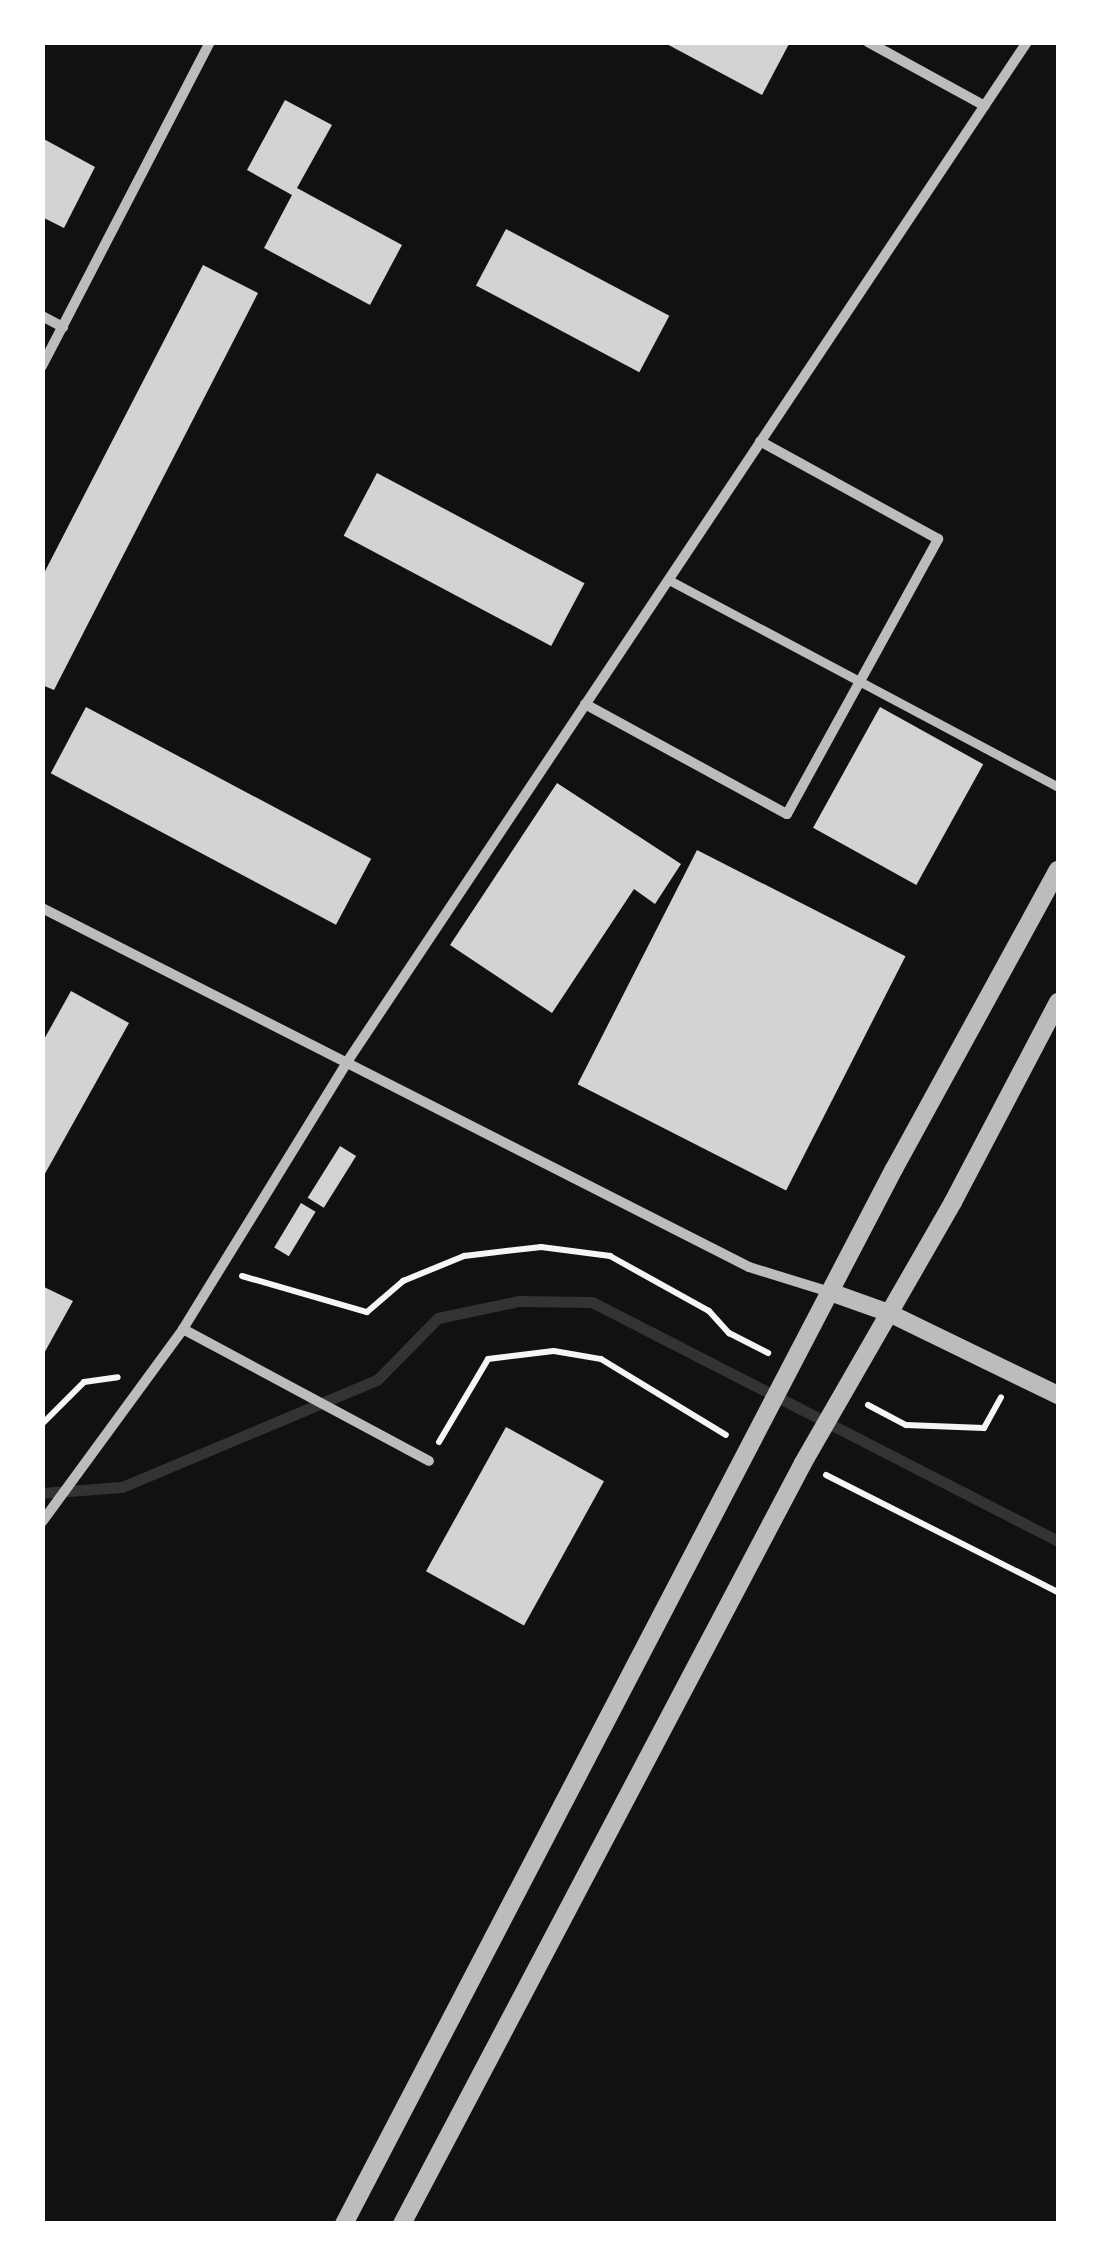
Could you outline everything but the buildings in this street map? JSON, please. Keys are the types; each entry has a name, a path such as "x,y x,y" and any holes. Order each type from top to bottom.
{"street":[{"path":"868,42 984,106"},
{"path":"42,1522 183,1329 346,1062 1027,42"},
{"path":"42,366 210,43"},
{"path":"42,316 63,327"},
{"path":"586,704 787,814 938,539 760,442"},
{"path":"669,580 1058,787"},
{"path":"344,2224 830,1292 1058,870"},
{"path":"42,908 749,1267 890,1313 1058,1395"},
{"path":"402,2224 803,1463 890,1313 1058,1002"},
{"path":"183,1329 428,1461"}],"path":[{"path":"218,1269 366,1312 403,1281 464,1256 541,1248 610,1256 709,1312 729,1332"},
{"path":"428,1461 488,1359 554,1351 600,1358 748,1448"},
{"path":"42,1424 84,1382 154,1372"},
{"path":"906,1426 984,1428 1014,1373"},
{"path":"803,1463 1058,1592"}],"waterway":[{"path":"42,1493 122,1487 377,1380 438,1318 519,1301 592,1302 1058,1541"}]}
